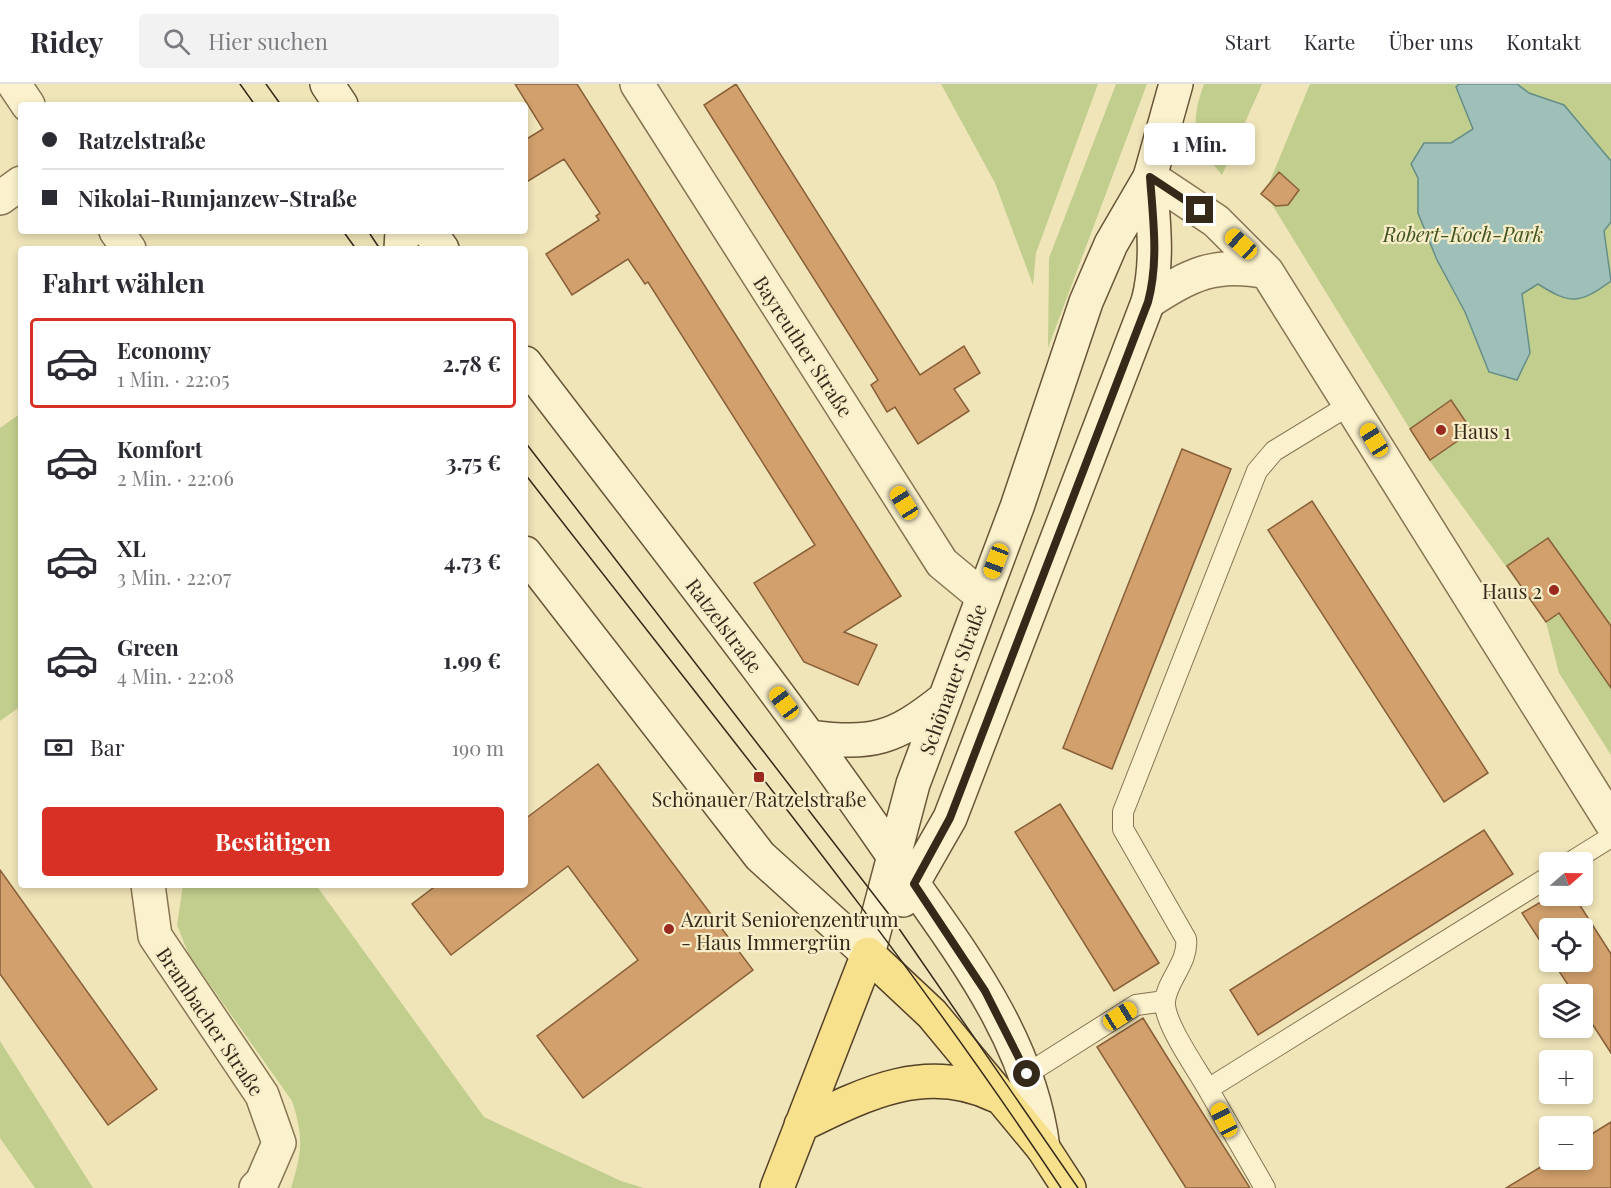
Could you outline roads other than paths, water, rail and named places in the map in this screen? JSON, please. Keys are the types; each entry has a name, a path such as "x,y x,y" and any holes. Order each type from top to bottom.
{"main road":[{"path":"14,84 26,102"},
{"path":"327,84 339,102"},
{"name":"Bayreuther Straße","path":"637,84 942,563 983,597"},
{"name":"Schönauer Straße","path":"777,1188 868,954 913,783 1017,507 1100,267 1150,177 1176,84"},
{"path":"1150,177 1216,221 1267,272 1611,822"},
{"name":"Schönauer Straße","path":"868,954 914,884 950,818 1148,302 1154,281 1150,177"},
{"path":"0,198 18,185"},
{"path":"1148,302 1198,273 1221,267 1244,267 1267,272"},
{"name":"Ratzelstraße","path":"528,367 810,736 914,884 985,991 1027,1074 1038,1113 1043,1149"},
{"name":"Ratzelstraße","path":"528,557 760,856 932,1014 997,1096 1043,1149 1069,1188"},
{"path":"810,736 860,741 881,738 908,726 943,700"},
{"name":"Brambacher Straße","path":"148,888 155,936 262,1095 279,1143 262,1182 256,1188"},
{"name":"Ratzelstraße","path":"801,1125 866,1095 901,1083 946,1080 974,1084 997,1096"}],"lane":[{"path":"1265,1188 1172,1029 1165,1001 1186,950 1186,939 1123,829 1123,812 1257,471 1264,460 1278,447 1351,404"},
{"path":"1587,852 1611,837"},
{"path":"1208,1089 1539,883"},
{"path":"1027,1074 1136,1005 1165,1001"}],"water":[{"path":"1459,84 1517,84 1529,93 1564,105 1611,161 1611,222 1604,231 1611,281 1583,298 1559,296 1538,284 1522,294 1530,353 1517,380 1489,372 1465,312 1437,260 1418,213 1418,178 1411,164 1424,143 1451,143 1473,129 1456,87"}],"tram line":[{"path":"240,84 253,102"},
{"path":"266,84 279,102"},
{"path":"345,234 354,246"},
{"path":"370,234 378,246"},
{"path":"528,446 891,917 1078,1188"},
{"path":"528,478 867,915 934,1005 1061,1188"}],"place":[{"name":"Haus 1","path":"1441,430"},
{"name":"Haus 2","path":"1554,590"},
{"name":"Schönauer/Ratzelstraße","path":"759,777"},
{"name":"Azurit Seniorenzentrum - Haus Immergrün","path":"669,929"}],"park label":[{"name":"Robert-Koch-Park","path":"1463,233"}]}
